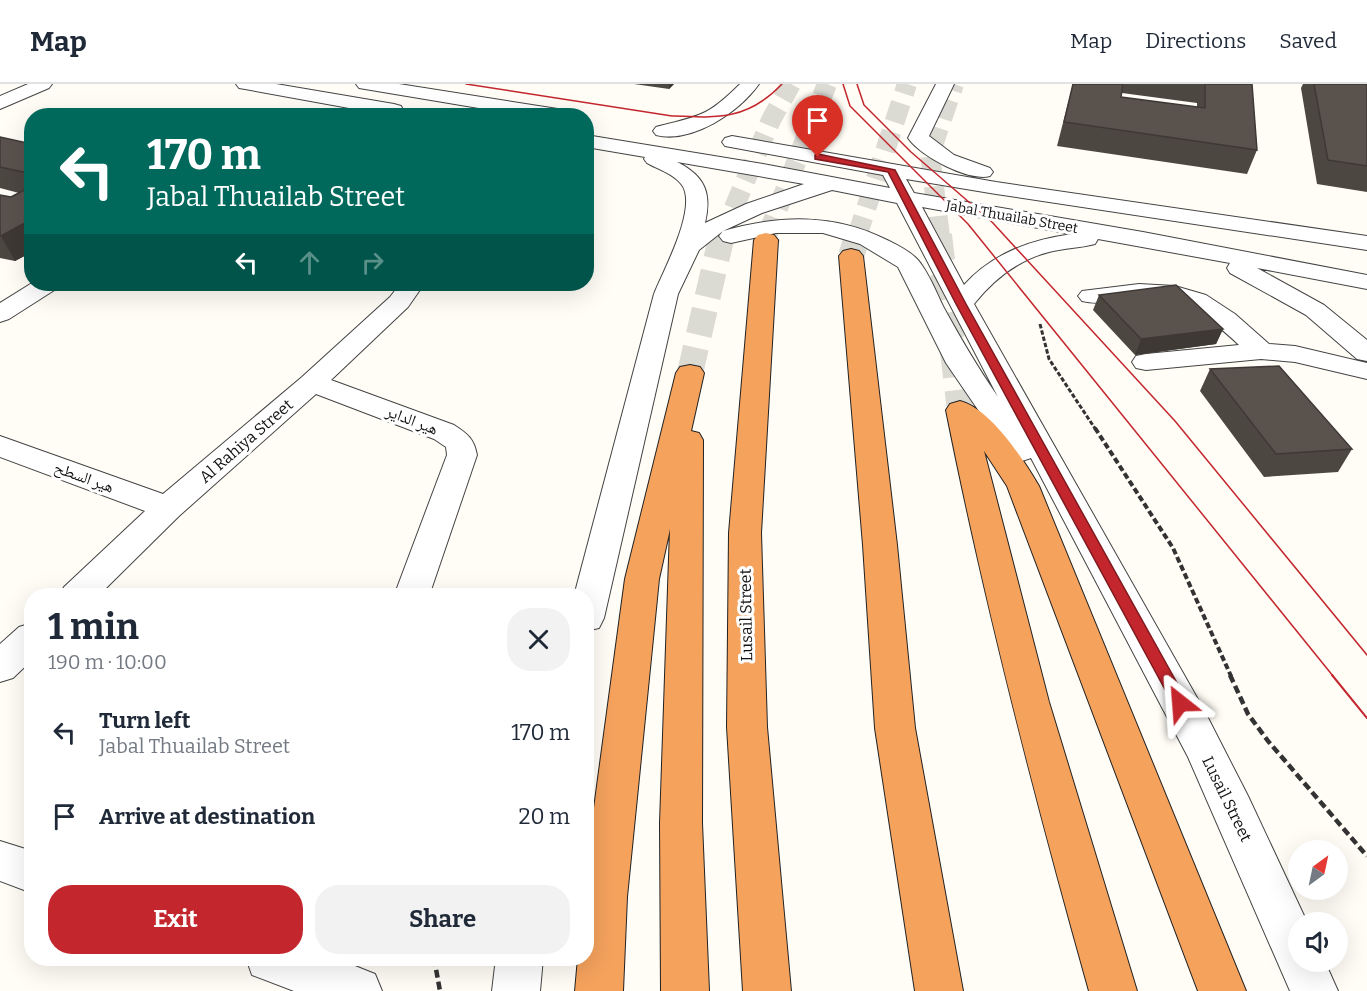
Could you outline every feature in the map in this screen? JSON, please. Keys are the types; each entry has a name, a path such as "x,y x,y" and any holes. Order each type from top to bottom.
{"highway":[{"name":"Lusail Street","path":"766,240 746,545 747,727 767,991"},
{"path":"851,256 880,545 895,728 939,991"},
{"path":"599,991 605,897 642,579 690,373 681,823 686,991"},
{"path":"1113,991 1055,796 1011,634 980,509 960,410 993,440 1009,459 1023,486 1222,991"}],"street":[{"path":"245,84 386,108"},
{"path":"365,84 514,108"},
{"path":"663,131 697,125 710,120 724,112 750,84"},
{"path":"945,84 918,138 923,143 947,159 1062,198"},
{"path":"0,103 21,93 50,85"},
{"path":"295,108 300,93"},
{"path":"368,108 375,106"},
{"name":"Jabal Thuailab Street","path":"641,128 1062,198 1367,244"},
{"name":"Jabal Thuailab Street","path":"594,142 1143,239 1367,282"},
{"path":"593,588 666,294 700,203 698,191 692,181 671,166 625,147"},
{"path":"679,263 693,242 726,222 779,198 884,169"},
{"name":"Lusail Street","path":"884,169 906,199 1196,734 1288,932"},
{"path":"679,263 723,238 769,226 799,225 833,228 874,241 893,251 908,263 960,363 1035,471 1096,547"},
{"path":"961,304 987,273 1021,253 1072,241 1143,239"},
{"path":"1184,247 1239,268 1291,295 1338,327 1367,353"},
{"path":"0,314 36,291"},
{"name":"Al Rahiya Street","path":"84,588 168,508 312,383 399,302 407,291"},
{"path":"1090,296 1154,291 1188,297 1223,318 1261,351"},
{"path":"1146,362 1261,351 1295,354 1367,371"},
{"name":"هير الداير","path":"312,383 444,432 460,443 462,455 414,588"},
{"name":"هير السطح","path":"0,447 168,508"},
{"path":"0,667 24,644"},
{"path":"0,860 24,864"},
{"path":"0,860 24,869"},
{"path":"291,966 358,991"},
{"path":"516,991 519,966"},
{"path":"1305,972 1314,991"}],"path":[{"path":"1040,324 1049,359 1173,548 1248,714 1367,856"},
{"path":"435,966 440,991"}],"building":[{"path":"1073,84 1123,84 1121,97 1205,108 1205,84 1252,84 1257,150 1064,122"},
{"path":"1314,84 1367,84 1367,166 1328,160"},
{"path":"0,137 24,142 24,172 0,167"},
{"path":"24,190 24,223 1,236 0,195 11,197"},
{"path":"1176,285 1223,329 1141,339 1099,295"},
{"path":"1279,366 1352,449 1276,454 1210,369"}],"tunnel":[{"path":"722,236 771,120 791,84"},
{"path":"767,236 827,84"},
{"path":"857,236 907,84"},
{"path":"940,236 930,154 954,84"},
{"path":"690,373 722,235"},
{"path":"766,240 768,235"},
{"path":"851,256 858,235"},
{"path":"939,235 960,410"}],"tram line":[{"path":"466,84 672,116 704,117 732,114 744,110 769,96 782,84"},
{"path":"843,84 850,106 968,224 1333,676"},
{"path":"857,84 864,105 911,152 992,222 1175,421 1367,655"},
{"path":"1332,675 1367,718"}],"route":[{"path":"818,157 891,170 961,304 1180,703"}]}
